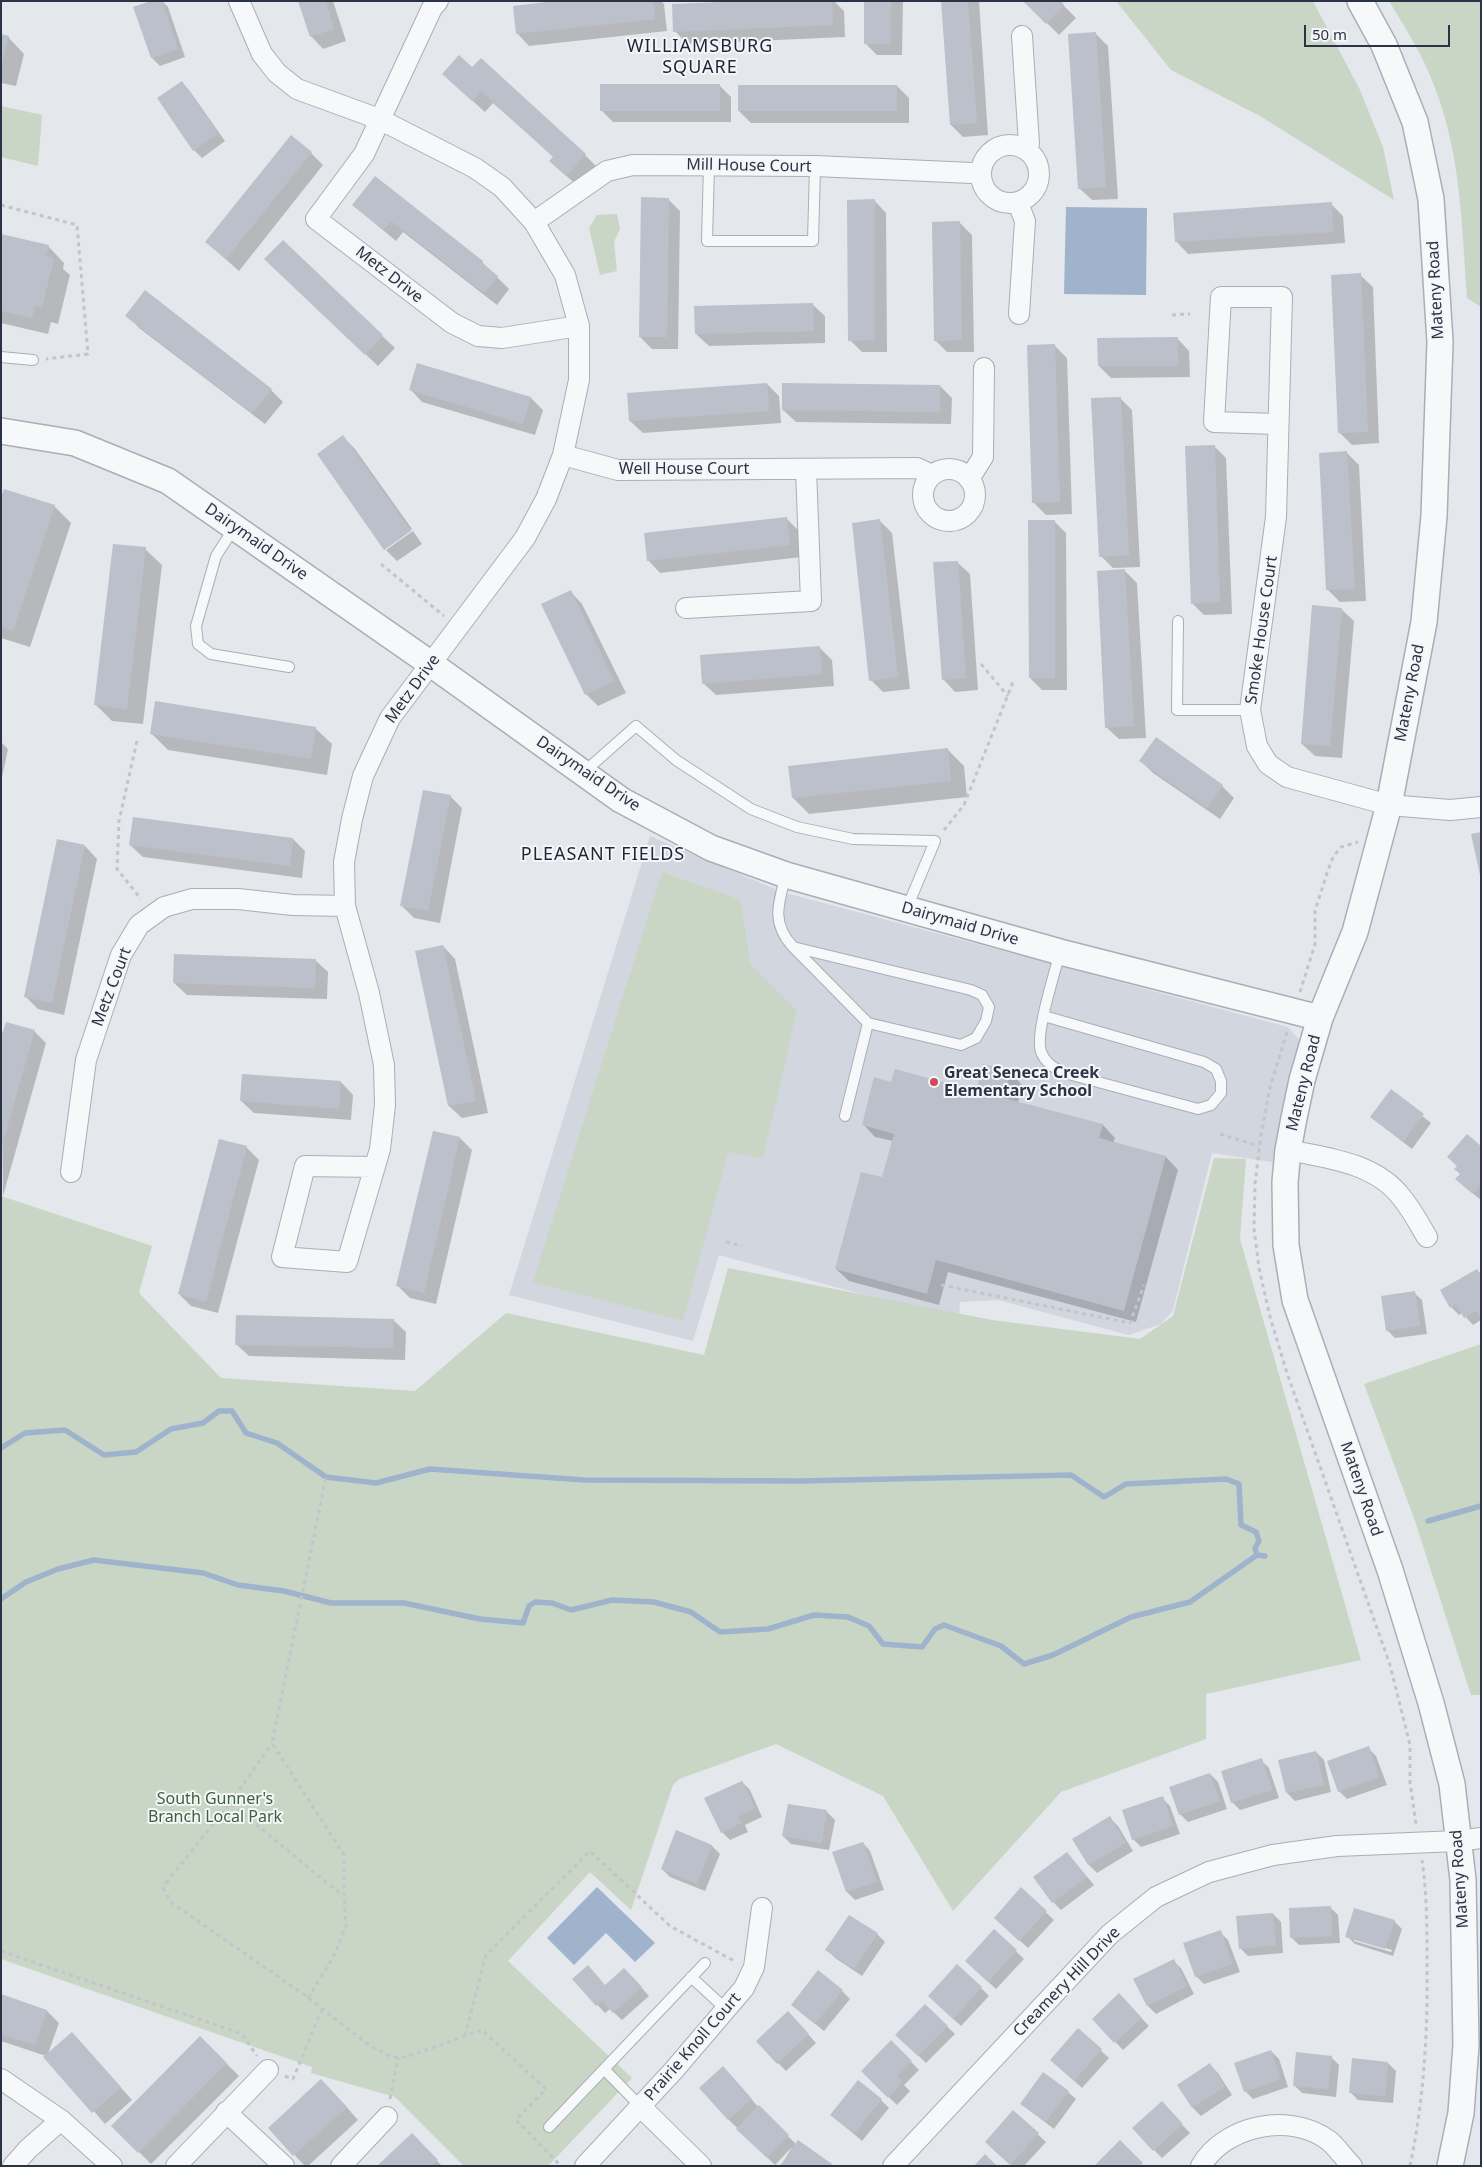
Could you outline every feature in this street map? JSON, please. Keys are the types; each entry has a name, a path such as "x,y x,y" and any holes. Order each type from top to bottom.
{"street":[{"name":"Metz Drive","path":"240,1 262,54 277,73 297,89 378,119 475,168 502,188 534,222 565,274 578,326 579,380 563,455 546,499 525,538 390,718 363,776 344,862 345,906 369,993 384,1065 385,1105 380,1149 375,1167 347,1262 282,1257 305,1166 375,1167"},
{"path":"378,119 432,8 438,1"},
{"name":"Mateny Road","path":"1360,1 1384,45 1415,122 1431,199 1440,342 1434,516 1424,622 1389,805 1355,932 1320,1018 1302,1080 1288,1150 1285,1192 1286,1246 1294,1300 1390,1570 1431,1703 1452,1784 1469,1839 1463,1880 1466,2045 1461,2114 1450,2166"},
{"path":"1022,36 1029,144 1025,149"},
{"name":"Metz Drive","path":"378,119 364,154 316,219 452,324 478,336 502,338 578,326"},
{"path":"1014,145 1025,149 1033,157 1038,167 1039,178 1035,189 1028,198 1018,202 1006,203 991,196 982,182 981,171 985,160 992,151 1002,146 1014,145"},
{"name":"Mill House Court","path":"534,222 607,171 633,165 815,166 972,173 981,171"},
{"path":"1018,202 1025,221 1019,314"},
{"name":"Smoke House Court","path":"1278,424 1214,422 1221,297 1282,297 1276,518 1250,710 1258,746 1268,764 1287,777 1389,805 1450,810 1481,807"},
{"path":"932,475 924,488 924,503 928,512 936,518 946,521 956,520 965,516 972,508 975,498 974,488 969,479 983,457 984,368"},
{"name":"Dairymaid Drive","path":"1,431 75,443 168,481 431,664 621,800 711,848 786,875 1060,952 1320,1018"},
{"name":"Well House Court","path":"563,455 618,470 917,468 932,475 941,470 952,469 961,472 969,479"},
{"path":"686,608 811,601 806,469"},
{"name":"Metz Court","path":"71,1172 86,1060 121,955 139,925 164,907 192,899 238,899 345,906"},
{"path":"1288,1150 1341,1160 1362,1168 1380,1178 1402,1196 1427,1237"},
{"name":"Creamery Hill Drive","path":"892,2166 1110,1934 1156,1898 1209,1872 1274,1854 1337,1846 1469,1839"},
{"name":"Prairie Knoll Court","path":"586,2166 641,2107 727,2010 744,1988 752,1970 762,1908"},
{"path":"176,2166 268,2070"},
{"path":"1,2078 62,2120 112,2166"},
{"path":"641,2107 701,2166"},
{"path":"226,2112 284,2166"},
{"path":"341,2166 386,2117"},
{"path":"13,2166 28,2149 62,2120"},
{"path":"1201,2166 1220,2145 1241,2133 1262,2126 1288,2125 1304,2129 1328,2140 1352,2166"}],"lane":[{"path":"709,165 708,241 813,241 815,166"},
{"path":"1,358 33,360"},
{"path":"234,527 216,556 196,626 198,644 211,654 289,666"},
{"path":"1178,621 1177,710 1250,710"},
{"path":"583,773 636,726 676,760 719,790 751,809 797,827 853,839 934,841 906,909"},
{"path":"786,875 778,908 778,923 785,938 793,947 868,1023 961,1045 976,1038 986,1021 989,1007 982,995 956,985 793,947"},
{"path":"1044,1016 1204,1062 1216,1068 1221,1081 1220,1093 1210,1105 1198,1109 1061,1072 1049,1065 1040,1053 1038,1037 1060,952"},
{"path":"845,1116 868,1023"},
{"path":"549,2127 705,1963"},
{"path":"691,1977 727,2010"},
{"path":"604,2069 641,2107"}],"path":[{"path":"1,205 77,225 88,354 33,360"},
{"path":"1172,315 1190,314"},
{"path":"381,564 458,628"},
{"path":"981,664 1008,696"},
{"path":"934,841 964,805 1013,682"},
{"path":"137,740 119,821 117,869 153,915"},
{"path":"1220,1134 1259,1146"},
{"path":"726,1242 742,1246"},
{"path":"941,1285 1130,1323 1144,1285"},
{"path":"163,1888 230,1803 272,1743 326,1476"},
{"path":"272,1743 344,1855 346,1926 335,1954 308,1998"},
{"path":"230,1803 344,1896"},
{"path":"465,2036 486,1955 590,1851 670,1926 752,1970"},
{"path":"163,1888 167,1881"},
{"path":"163,1888 172,1903 322,2008 369,2045 391,2057 406,2057 482,2030 546,2089 516,2120 560,2165"},
{"path":"1,1951 242,2034 268,2070"},
{"path":"293,2079 322,2008"},
{"path":"386,2117 398,2057"}],"shaded area":[{"name":"Great Seneca Creek Elementary School","path":"650,836 782,892 1288,1027 1301,1042 1278,1163 1212,1153 1173,1310 1161,1324 1129,1335 998,1300 960,1302 959,1321 719,1255 693,1341 509,1295"}],"green space":[{"path":"1116,1 1313,1 1360,90 1383,147 1394,200 1260,116 1171,70"},
{"path":"1389,1 1481,1 1481,307 1467,298 1459,192 1444,113 1426,65"},
{"path":"1,106 42,115 38,166 1,157"},
{"path":"617,214 620,229 614,242 617,271 600,275 589,228 597,215"},
{"path":"662,872 741,900 750,964 797,1011 763,1158 728,1152 683,1321 533,1282"},
{"name":"South Gunner's Branch Local Park","path":"1214,1158 1246,1159 1240,1239 1361,1660 1206,1694 1206,1739 1061,1792 953,1911 883,1796 776,1744 679,1779 673,1785 631,1910 590,1872 508,1961 632,2078 548,2166 464,2166 395,2097 311,2073 312,2067 1,1959 1,1196 152,1246 139,1293 221,1378 415,1391 506,1313 704,1355 728,1268 992,1320 1140,1339 1173,1316"},
{"path":"1481,1344 1481,1695 1471,1695 1414,1518 1364,1384"}],"water":[{"path":"1066,207 1147,208 1146,295 1064,294"},
{"path":"597,1887 655,1943 635,1962 606,1933 574,1965 547,1938"}],"building":[{"path":"151,1 162,1 178,49 151,58 133,7"},
{"path":"298,1 326,1 334,29 310,37"},
{"path":"555,1 653,1 655,19 516,34 513,6"},
{"path":"745,1 832,1 833,25 673,32 672,4"},
{"path":"864,1 891,1 891,44 864,44"},
{"path":"941,1 968,1 977,123 950,125"},
{"path":"1023,1 1061,1 1064,5 1046,24"},
{"path":"1096,32 1106,187 1078,189 1068,34"},
{"path":"1,34 9,36 2,63 1,63"},
{"path":"459,55 472,67 481,58 586,154 566,176 549,161 553,157 481,91 472,101 442,74"},
{"path":"182,81 218,133 193,151 157,98"},
{"path":"600,84 720,84 720,111 600,111"},
{"path":"738,85 897,85 897,111 738,111"},
{"path":"291,135 312,152 226,259 205,242"},
{"path":"375,176 483,261 482,263 498,276 484,293 391,221 383,230 352,205"},
{"path":"641,197 669,198 667,337 639,337"},
{"path":"875,199 875,340 848,341 847,200"},
{"path":"1332,202 1333,232 1175,242 1173,213"},
{"path":"960,221 962,340 934,341 932,222"},
{"path":"1,234 49,245 46,256 54,258 42,308 35,306 32,318 1,311"},
{"path":"283,240 383,335 365,355 264,259"},
{"path":"1361,273 1368,432 1338,433 1331,275"},
{"path":"145,290 272,389 252,413 125,316"},
{"path":"813,303 814,331 695,334 694,306"},
{"path":"1178,337 1178,366 1098,366 1097,338"},
{"path":"1055,344 1060,502 1032,503 1027,345"},
{"path":"417,363 531,397 523,424 409,390"},
{"path":"767,383 769,411 629,421 627,393"},
{"path":"782,383 940,385 940,412 782,410"},
{"path":"1121,397 1129,555 1099,557 1091,398"},
{"path":"343,435 411,531 384,550 317,454"},
{"path":"1215,445 1220,602 1191,604 1185,446"},
{"path":"1347,451 1355,589 1326,590 1319,453"},
{"path":"4,489 55,505 13,631 1,627 1,497"},
{"path":"787,517 790,545 647,561 644,533"},
{"path":"880,519 898,677 869,681 852,523"},
{"path":"1028,520 1055,520 1055,678 1029,678"},
{"path":"113,544 146,547 127,709 94,705"},
{"path":"958,561 966,678 942,680 933,562"},
{"path":"1125,569 1134,726 1105,728 1097,571"},
{"path":"571,590 614,681 585,695 541,604"},
{"path":"1312,605 1342,608 1330,746 1301,744"},
{"path":"820,646 822,674 702,684 700,655"},
{"path":"155,701 316,727 311,759 150,734"},
{"path":"1156,737 1223,785 1207,808 1139,761"},
{"path":"948,748 951,781 792,798 788,766"},
{"path":"423,790 451,795 428,911 400,906"},
{"path":"133,817 293,838 290,866 129,845"},
{"path":"1481,832 1481,875 1480,875 1471,834"},
{"path":"57,839 85,845 52,1003 24,997"},
{"path":"443,945 476,1101 448,1106 415,951"},
{"path":"174,954 316,959 315,988 173,983"},
{"path":"6,1022 35,1030 2,1145 1,1037"},
{"path":"983,1064 1011,1071 1004,1098 1103,1124 1099,1138 1166,1156 1124,1311 936,1260 927,1294 835,1269 861,1172 882,1177 894,1134 862,1125 874,1077 891,1082 895,1069 976,1091"},
{"path":"242,1074 341,1081 339,1109 240,1101"},
{"path":"1391,1089 1424,1114 1403,1142 1370,1117"},
{"path":"433,1131 460,1137 424,1293 396,1286"},
{"path":"1467,1134 1481,1146 1481,1185 1473,1194 1455,1179 1460,1174 1454,1169 1457,1166 1447,1157"},
{"path":"219,1139 247,1146 206,1302 178,1294"},
{"path":"1477,1269 1481,1276 1481,1319 1476,1311 1464,1318 1456,1304 1450,1308 1440,1290"},
{"path":"1415,1291 1420,1326 1386,1331 1381,1296"},
{"path":"236,1315 394,1319 393,1348 235,1345"},
{"path":"1369,1746 1379,1777 1338,1792 1327,1761"},
{"path":"1316,1751 1324,1785 1286,1793 1278,1760"},
{"path":"1262,1758 1272,1790 1231,1803 1221,1771"},
{"path":"1210,1773 1220,1801 1179,1815 1169,1787"},
{"path":"742,1781 755,1808 738,1817 741,1823 721,1833 704,1798"},
{"path":"1163,1796 1173,1826 1132,1840 1122,1810"},
{"path":"788,1804 827,1810 822,1843 782,1836"},
{"path":"1110,1816 1126,1843 1088,1865 1072,1839"},
{"path":"676,1830 712,1845 697,1884 661,1869"},
{"path":"863,1842 877,1882 846,1892 832,1852"},
{"path":"1067,1852 1087,1877 1052,1903 1033,1877"},
{"path":"1021,1887 1047,1911 1019,1941 994,1918"},
{"path":"1331,1906 1332,1936 1290,1938 1289,1908"},
{"path":"1354,1908 1395,1920 1385,1949 1345,1937"},
{"path":"1273,1913 1276,1945 1239,1949 1236,1916"},
{"path":"849,1915 878,1933 854,1969 825,1950"},
{"path":"994,1929 1017,1950 988,1982 965,1961"},
{"path":"1221,1930 1232,1964 1195,1977 1183,1943"},
{"path":"1174,1959 1187,1986 1147,2006 1133,1979"},
{"path":"957,1964 982,1987 953,2019 928,1996"},
{"path":"588,1965 605,1985 624,1968 642,1987 613,2013 602,2001 596,2006 572,1979"},
{"path":"818,1970 843,1990 815,2024 791,2005"},
{"path":"1119,1993 1142,2018 1114,2043 1092,2019"},
{"path":"1,1994 47,2010 35,2045 1,2034"},
{"path":"925,2004 948,2026 918,2056 895,2035"},
{"path":"788,2011 809,2034 777,2064 756,2041"},
{"path":"1078,2028 1102,2049 1074,2081 1050,2060"},
{"path":"72,2032 121,2087 92,2113 43,2057"},
{"path":"200,2036 227,2063 138,2153 111,2126"},
{"path":"891,2040 912,2061 897,2076 903,2082 888,2098 861,2071"},
{"path":"1271,2050 1281,2079 1244,2092 1234,2063"},
{"path":"1296,2052 1332,2056 1328,2089 1293,2086"},
{"path":"1352,2058 1388,2062 1385,2096 1349,2093"},
{"path":"1210,2063 1225,2087 1192,2108 1177,2085"},
{"path":"723,2066 752,2099 728,2120 699,2088"},
{"path":"1043,2072 1069,2091 1046,2122 1020,2104"},
{"path":"321,2079 347,2107 293,2156 268,2128"},
{"path":"858,2080 882,2099 854,2134 830,2115"},
{"path":"1162,2101 1183,2124 1153,2151 1132,2128"},
{"path":"759,2105 789,2135 767,2158 736,2129"},
{"path":"1013,2110 1039,2133 1010,2165 985,2142"},
{"path":"412,2133 438,2160 431,2166 377,2166"},
{"path":"798,2140 832,2164 831,2166 780,2166"},
{"path":"1120,2140 1143,2163 1140,2166 1094,2166"},
{"path":"985,2154 997,2166 974,2166"}],"waterway":[{"path":"1,1448 25,1433 65,1430 104,1455 136,1452 171,1429 203,1423 219,1411 232,1411 246,1433 277,1443 326,1477 376,1483 430,1469 584,1480 801,1481 1071,1475 1104,1497 1126,1484 1226,1479 1239,1484 1241,1525 1256,1532 1259,1541 1255,1548 1257,1555"},
{"path":"1428,1521 1481,1506"},
{"path":"1,1599 26,1582 58,1569 94,1560 203,1573 238,1585 284,1591 331,1603 404,1603 480,1619 523,1623 529,1606 535,1602 552,1603 571,1610 612,1600 654,1602 691,1612 720,1632 768,1629 814,1615 848,1617 869,1626 883,1644 922,1647 935,1629 944,1625 1001,1646 1024,1664 1053,1655 1131,1617 1190,1602 1257,1555 1265,1556"}],"place":[{"name":"Great Seneca Creek Elementary School","path":"934,1082"}],"district":[{"name":"WILLIAMSBURG SQUARE","path":"700,57"},
{"name":"PLEASANT FIELDS","path":"603,855"}]}
